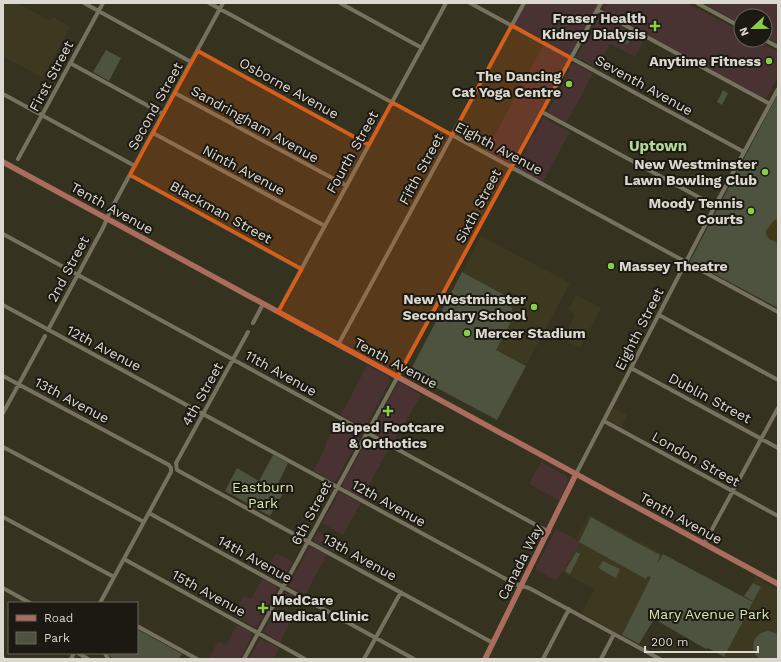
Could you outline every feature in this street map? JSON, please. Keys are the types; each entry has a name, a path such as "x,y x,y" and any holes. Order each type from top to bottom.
{"main road":[{"name":"Tenth Avenue","path":"3,162 778,584"},
{"name":"Canada Way","path":"485,659 549,532 576,474"}],"street":[{"path":"84,3 191,62"},
{"name":"First Street","path":"18,160 103,3"},
{"name":"Eighth Avenue","path":"210,3 778,312"},
{"name":"Second Street","path":"107,219 223,3"},
{"path":"340,3 422,48"},
{"name":"Fourth Street","path":"278,312 446,3"},
{"name":"Seventh Avenue","path":"470,3 744,152"},
{"name":"Fifth Street","path":"338,345 524,3"},
{"name":"Sixth Street","path":"398,377 601,3"},
{"path":"697,3 733,23"},
{"path":"597,10 770,104"},
{"name":"Osborne Avenue","path":"198,50 369,145"},
{"path":"70,63 163,114"},
{"name":"Eighth Street","path":"576,474 715,206 778,89"},
{"name":"Sandringham Avenue","path":"175,93 346,186"},
{"path":"3,94 135,166"},
{"path":"542,112 715,206"},
{"name":"Ninth Avenue","path":"153,133 325,226"},
{"name":"Blackman Street","path":"130,175 302,269"},
{"name":"2nd Street","path":"48,330 107,219"},
{"name":"11th Avenue","path":"3,234 549,532"},
{"path":"253,323 263,304"},
{"name":"12th Avenue","path":"3,305 515,584 529,588 660,659"},
{"path":"659,315 778,380"},
{"name":"4th Street","path":"101,602 248,332"},
{"path":"3,414 44,336"},
{"name":"Dublin Street","path":"631,368 778,448"},
{"name":"13th Avenue","path":"3,376 493,643"},
{"name":"6th Street","path":"244,659 398,377"},
{"path":"704,544 778,408"},
{"name":"London Street","path":"604,421 778,516"},
{"path":"3,447 144,522"},
{"name":"14th Avenue","path":"149,513 414,659"},
{"path":"3,517 114,577"},
{"name":"15th Avenue","path":"124,559 305,659"},
{"path":"3,588 28,602"},
{"path":"364,659 401,592"},
{"path":"543,659 569,609"},
{"path":"138,627 197,659"},
{"path":"602,659 614,634"}],"highlighted area":[{"path":"512,25 571,58 398,377 278,312 302,269 130,175 198,51 369,145 392,102 452,135"}],"shaded area":[{"path":"5,3 18,3 50,21 53,17 70,27 43,78 3,56 3,6"},
{"path":"524,3 601,3 511,167 484,152 544,44 512,25"},
{"path":"607,3 687,3 733,27 733,48 770,48 778,52 778,77 767,97 762,98 605,12 603,8"},
{"path":"704,3 774,3 778,5 778,44 773,41 773,8 733,8 733,20"},
{"path":"601,15 644,40 635,57 610,44 597,68 582,59 579,59 577,56 599,16"},
{"path":"574,63 593,74 566,123 549,114 548,111 570,70 568,67 569,65"},
{"path":"543,118 546,118 570,132 543,182 520,169 518,166 527,149 525,148"},
{"name":"New Westminster Secondary School","path":"481,236 570,283 526,366 496,350 514,316 508,297 462,272"},
{"path":"576,295 601,308 580,348 563,339 575,314 568,310"},
{"path":"367,365 389,377 390,381 366,426 363,427 341,415"},
{"path":"398,383 401,383 421,395 393,443 374,433 373,430"},
{"path":"613,408 627,415 621,427 607,419"},
{"path":"338,420 359,432 361,435 336,481 334,482 313,471"},
{"path":"371,438 389,448 362,498 346,490 343,483 368,439"},
{"path":"542,460 544,464 565,475 568,479 560,501 529,484"},
{"path":"339,493 342,493 361,503 343,535 322,523"},
{"path":"589,515 663,554 622,635 582,613 594,589 563,572 581,543 576,540"},
{"path":"556,529 581,542 556,581 535,569"},
{"path":"318,532 339,543 334,552 314,541 314,538"},
{"path":"311,547 327,555 305,595 289,585 308,549"},
{"path":"276,553 293,562 281,581 265,573"},
{"path":"755,577 778,590 778,659 728,659 724,657 753,602 744,597"},
{"path":"262,579 276,586 277,590 257,626 255,627 233,615 244,595 251,599"},
{"path":"285,593 292,595 286,607 279,603"},
{"path":"274,612 291,621 280,642 264,632"},
{"path":"237,625 251,632 252,635 240,659 209,659 218,641 226,645"},
{"path":"260,639 279,648 273,659 249,659"}],"green space":[{"path":"626,31 632,35 629,43 626,44 623,43 622,39"},
{"path":"106,50 121,58 109,81 93,72"},
{"path":"723,90 728,93 722,105 717,102"},
{"path":"778,94 778,308 690,261"},
{"name":"Mercer Stadium","path":"462,272 508,297 514,316 496,350 526,366 497,420 409,373"},
{"name":"Eastburn Park","path":"273,455 288,463 276,488 283,493 270,516 225,491 237,468 259,481"},
{"name":"Mary Avenue Park","path":"591,517 660,555 657,564 663,554 753,602 724,657 708,648 706,649 654,619 639,644 622,635 651,577 648,576 646,579 579,542"},
{"path":"576,552 580,554 570,574 565,571"},
{"path":"603,561 620,569 616,578 600,569 599,567"},
{"path":"753,583 761,587 753,601 744,596"},
{"path":"138,630 182,654 179,659 112,659 109,654 138,654"},
{"path":"768,631 778,634 778,659 760,659 754,651 753,646 756,638 763,632"}],"sand":[{"path":"775,219 778,222 778,243 769,239 766,234 766,231"}],"place":[{"name":"Fraser Health Kidney Dialysis","path":"655,26"},
{"name":"Anytime Fitness","path":"769,61"},
{"name":"The Dancing Cat Yoga Centre","path":"569,84"},
{"name":"New Westminster Lawn Bowling Club","path":"765,172"},
{"name":"Moody Tennis Courts","path":"751,211"},
{"name":"Massey Theatre","path":"611,266"},
{"name":"New Westminster Secondary School","path":"534,307"},
{"name":"Mercer Stadium","path":"467,333"},
{"name":"Bioped Footcare & Orthotics","path":"388,411"},
{"name":"MedCare Medical Clinic","path":"263,608"}],"district":[{"name":"Uptown","path":"658,146"}]}
